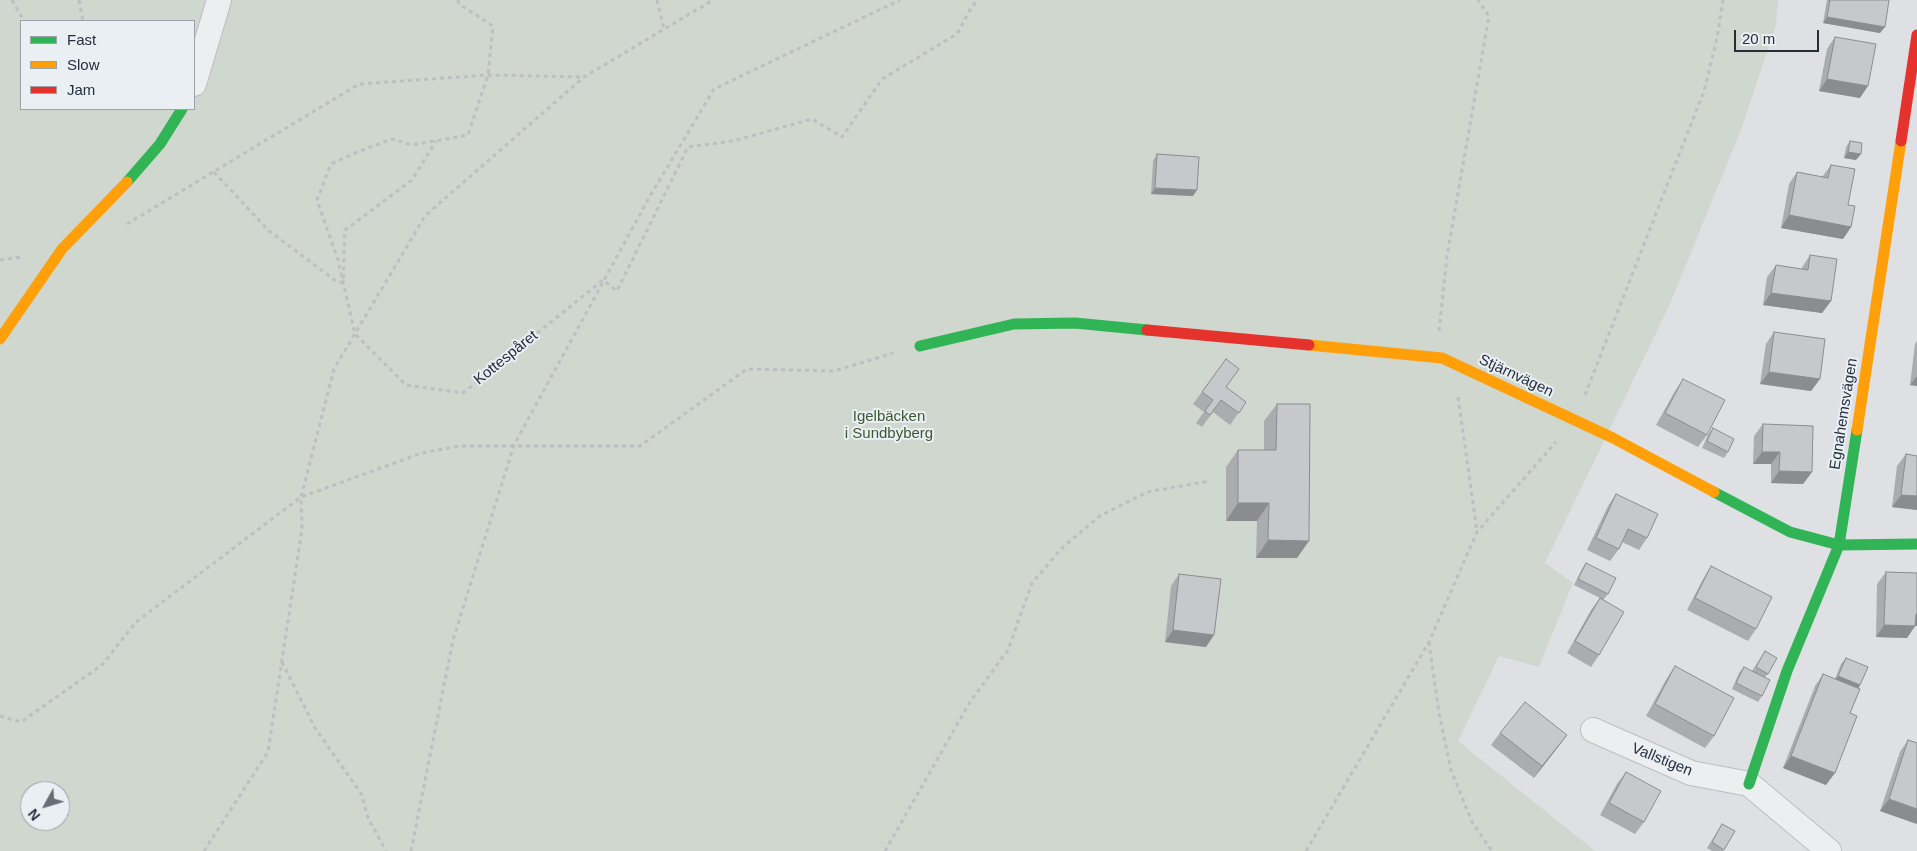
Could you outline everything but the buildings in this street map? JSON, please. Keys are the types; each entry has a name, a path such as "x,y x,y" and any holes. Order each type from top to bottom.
{"street":[{"path":"195,81 219,0"},
{"name":"Egnahemsvägen","path":"1749,784 1787,672 1839,544 1917,35"},
{"path":"0,339 62,250 98,210 129,180 160,144 181,110"},
{"name":"Stjärnvägen","path":"920,346 1014,324 1075,323 1442,358 1576,420 1790,532 1839,544 1917,544"},
{"name":"Vallstigen","path":"1593,730 1691,774 1749,784"},
{"path":"1749,784 1829,851"}],"path":[{"path":"12,0 23,20"},
{"path":"79,0 83,20"},
{"path":"355,334 338,260 317,200 331,164 392,139 412,145 468,134 488,75 493,26 459,4 458,0"},
{"path":"657,0 664,29"},
{"path":"204,851 268,752 302,529 301,497 334,369 425,216 584,77 713,0"},
{"path":"411,851 453,640 514,446 603,280 714,89 900,0"},
{"path":"603,280 617,291 688,146 733,141 812,119 842,136 882,79 957,34 971,8 978,0"},
{"path":"1477,532 1453,363 1438,342 1447,256 1489,16 1478,0"},
{"path":"1306,851 1429,642 1477,532 1576,420 1704,91 1717,38 1723,0"},
{"path":"126,224 359,84 488,75 584,77"},
{"path":"343,283 346,230 412,180 436,141"},
{"path":"214,172 268,230 336,281 343,283"},
{"path":"0,260 62,250"},
{"name":"Kottespåret","path":"355,334 406,385 463,393 603,280"},
{"path":"0,716 21,722 102,665 136,622 301,497 422,453 459,446 640,446 747,368 834,370 920,346"},
{"path":"885,851 970,702 1008,650 1032,583 1063,547 1100,516 1147,492 1210,481"},
{"path":"1429,642 1438,713 1451,770 1472,822 1492,851"},
{"path":"282,662 315,728 362,795 368,818 386,851"}],"green space":[{"name":"Igelbäcken i Sundbyberg","path":"0,0 1778,0 1776,25 1742,127 1670,304 1545,563 1573,583 1539,667 1499,656 1458,741 1595,851 0,851"}],"traffic: fast":[{"path":"127,182 160,144 181,110"},
{"path":"920,346 1014,324 1075,323 1147,330"},
{"path":"1749,784 1787,671 1839,545 1857,430"},
{"path":"1714,492 1790,532 1839,545 1917,544"}],"traffic: slow":[{"path":"1857,430 1901,141"},
{"path":"0,339 62,249 127,182"},
{"path":"1309,345 1442,358 1613,438 1714,492"}],"traffic: jam":[{"path":"1901,141 1917,35"},
{"path":"1147,330 1309,345"}]}
